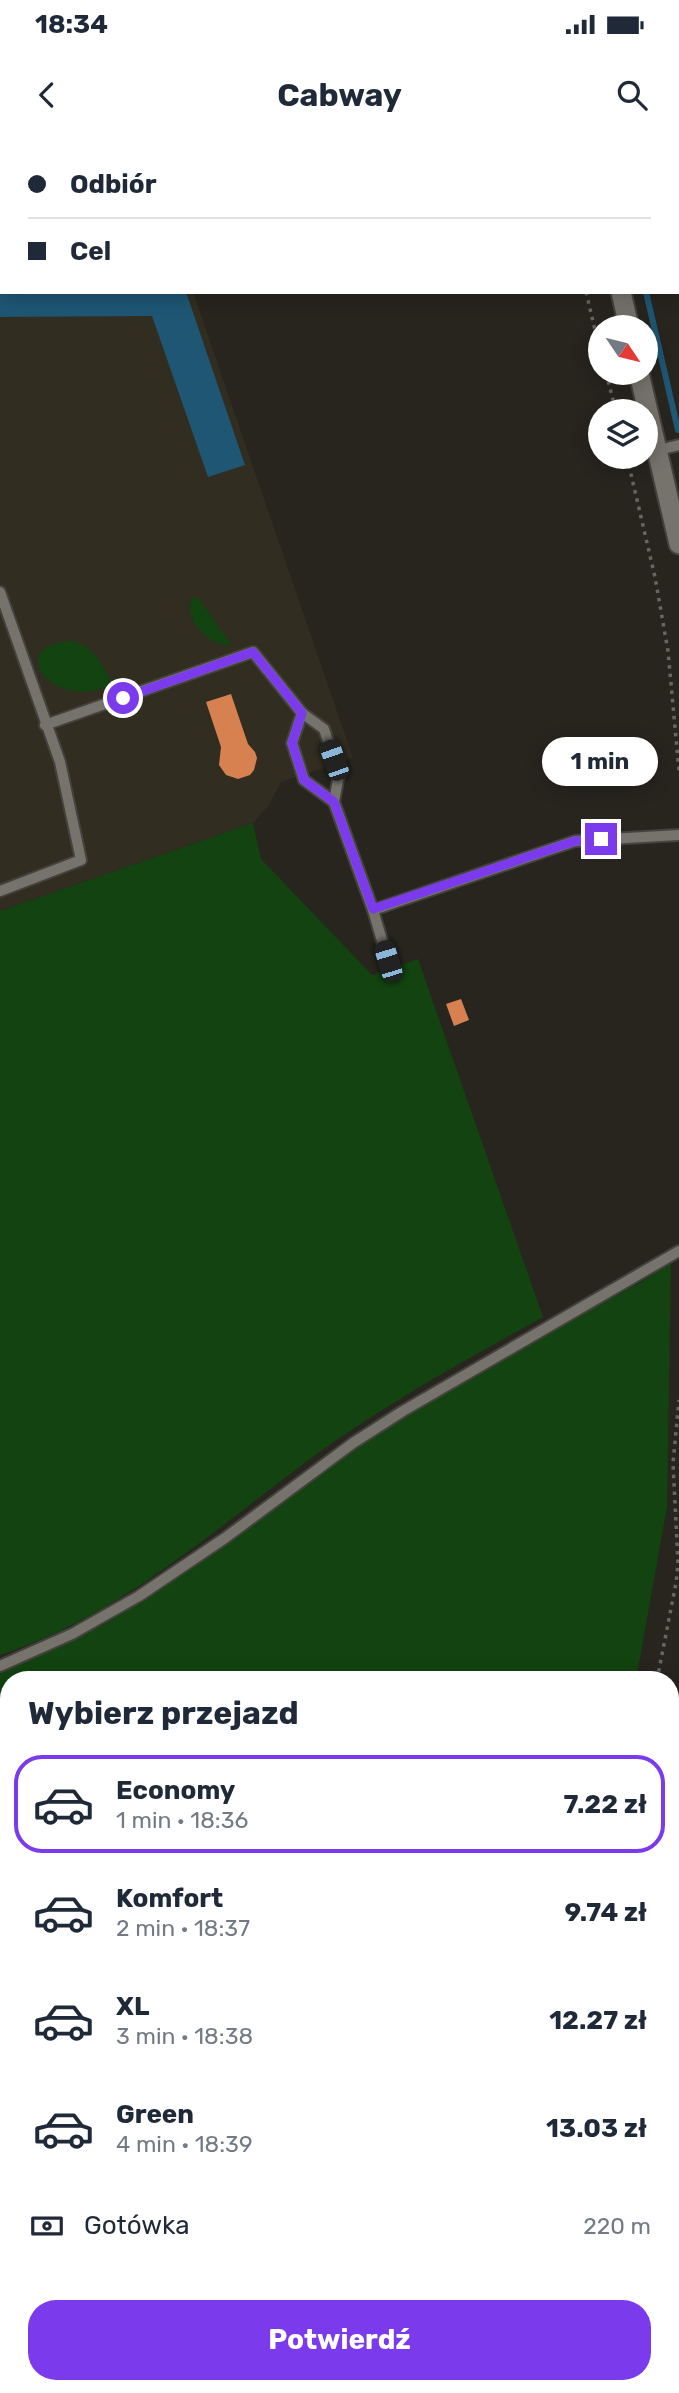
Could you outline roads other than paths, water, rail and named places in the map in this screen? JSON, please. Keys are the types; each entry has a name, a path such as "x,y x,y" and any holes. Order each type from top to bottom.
{"main road":[{"path":"621,294 626,315"},
{"path":"658,450 679,544"}],"lane":[{"path":"658,450 679,445"},
{"path":"0,592 60,762 81,860 0,891"},
{"path":"46,725 253,652 302,713 324,729 339,774 334,802 373,909 388,961"},
{"path":"302,713 292,743 304,780 334,802"},
{"path":"373,909 575,841 679,835"},
{"path":"0,1665 72,1634 139,1596 225,1538 393,1417 679,1251"}],"water":[{"path":"0,294 187,294 245,465 208,477 152,316 0,317"}],"waterway":[{"path":"646,294 678,430"}]}
